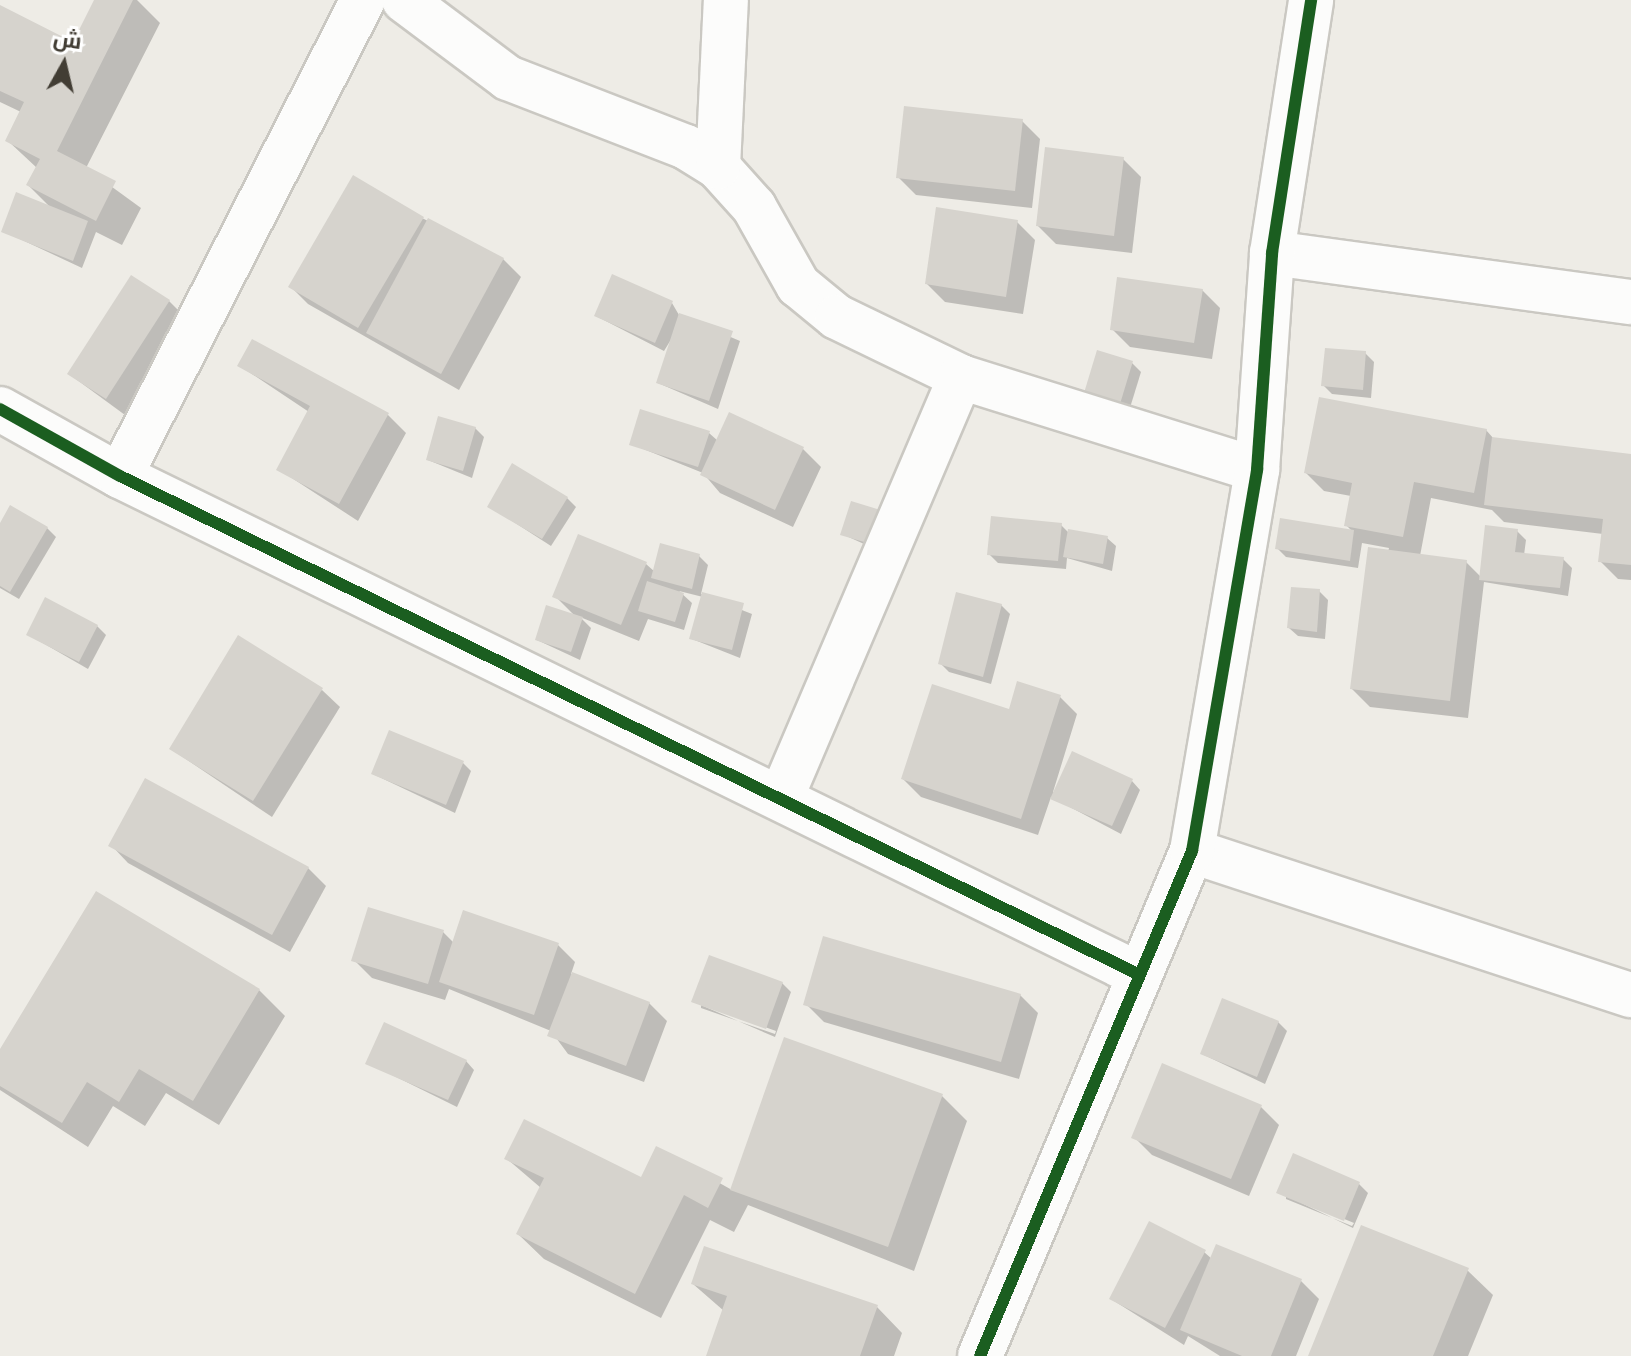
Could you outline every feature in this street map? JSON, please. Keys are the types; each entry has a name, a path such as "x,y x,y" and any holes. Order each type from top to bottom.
{"street":[{"path":"120,476 363,0"},
{"path":"404,0 508,78 686,147 718,167 754,207 798,285 837,317 961,377 1257,470"},
{"path":"718,167 726,0"},
{"path":"980,1356 1136,973 1192,851 1257,470 1272,253 1311,0"},
{"path":"1272,253 1631,302"},
{"path":"781,798 961,377"},
{"path":"0,409 120,476 1136,973"},
{"path":"1192,851 1631,995"}],"building":[{"path":"94,0 133,0 57,151 116,181 96,221 26,185 40,159 5,141 24,102 0,91 0,5 73,42"},
{"path":"904,106 1023,119 1015,191 896,178"},
{"path":"1045,147 1124,157 1114,236 1036,226"},
{"path":"353,175 424,217 358,328 288,287"},
{"path":"16,192 88,221 73,261 1,232"},
{"path":"936,207 1018,220 1006,297 925,284"},
{"path":"428,218 504,258 441,374 366,333"},
{"path":"612,274 673,301 655,343 594,316"},
{"path":"131,275 170,300 106,399 67,374"},
{"path":"1117,277 1203,289 1194,343 1110,330"},
{"path":"679,313 733,331 709,401 656,383"},
{"path":"252,339 389,413 339,504 276,470 310,406 237,366"},
{"path":"1325,348 1366,351 1363,390 1321,386"},
{"path":"1097,350 1133,361 1120,404 1084,393"},
{"path":"1319,397 1487,429 1474,493 1414,482 1403,537 1344,526 1352,483 1304,473"},
{"path":"640,409 710,431 698,467 629,445"},
{"path":"729,412 804,447 775,510 700,475"},
{"path":"438,416 476,427 463,471 426,460"},
{"path":"1492,437 1631,454 1631,565 1598,562 1603,519 1484,505"},
{"path":"512,463 568,497 542,539 487,507"},
{"path":"851,501 887,512 878,546 840,535"},
{"path":"10,505 48,527 10,592 0,586 0,523"},
{"path":"991,516 1062,523 1058,561 987,555"},
{"path":"1280,518 1354,530 1350,561 1275,549"},
{"path":"1485,525 1518,529 1515,552 1564,557 1560,588 1479,580"},
{"path":"1068,529 1108,536 1103,564 1063,557"},
{"path":"578,534 647,562 621,625 552,597"},
{"path":"660,543 700,554 692,589 651,578"},
{"path":"1368,547 1467,560 1450,701 1350,689"},
{"path":"647,581 684,593 675,622 638,611"},
{"path":"1291,587 1320,589 1317,632 1287,628"},
{"path":"702,592 744,603 732,650 689,639"},
{"path":"956,592 1002,604 983,677 938,664"},
{"path":"45,597 98,625 79,662 26,635"},
{"path":"546,605 583,617 571,652 535,640"},
{"path":"238,635 323,688 253,801 169,749"},
{"path":"1017,681 1061,695 1021,819 901,779 932,684 1009,709"},
{"path":"389,730 464,761 446,805 371,774"},
{"path":"1072,751 1133,779 1112,826 1050,799"},
{"path":"145,778 309,867 272,935 108,846"},
{"path":"96,891 260,989 193,1101 139,1069 119,1102 87,1082 62,1123 0,1086 0,1049"},
{"path":"368,907 444,930 428,984 351,961"},
{"path":"463,910 559,943 534,1015 439,982"},
{"path":"823,936 1021,994 1001,1062 803,1005"},
{"path":"709,955 783,982 766,1029 691,1002"},
{"path":"572,972 650,1002 626,1066 547,1036"},
{"path":"1222,998 1279,1021 1257,1077 1200,1054"},
{"path":"384,1022 467,1060 448,1100 365,1064"},
{"path":"784,1037 943,1094 888,1247 730,1190"},
{"path":"1162,1063 1262,1105 1231,1179 1131,1138"},
{"path":"524,1119 641,1177 656,1146 723,1178 708,1208 684,1195 635,1294 516,1234 544,1178 504,1159"},
{"path":"1293,1153 1360,1182 1344,1221 1276,1193"},
{"path":"1149,1221 1206,1250 1165,1328 1109,1299"},
{"path":"1361,1225 1469,1268 1433,1356 1308,1356"},
{"path":"1216,1244 1302,1279 1271,1356 1242,1356 1180,1330"},
{"path":"704,1246 878,1305 860,1356 706,1356 727,1296 691,1284"}],"cycle path":[{"path":"980,1356 1192,851 1257,470 1272,253 1311,0"},
{"path":"0,409 120,476 1136,973"}]}
